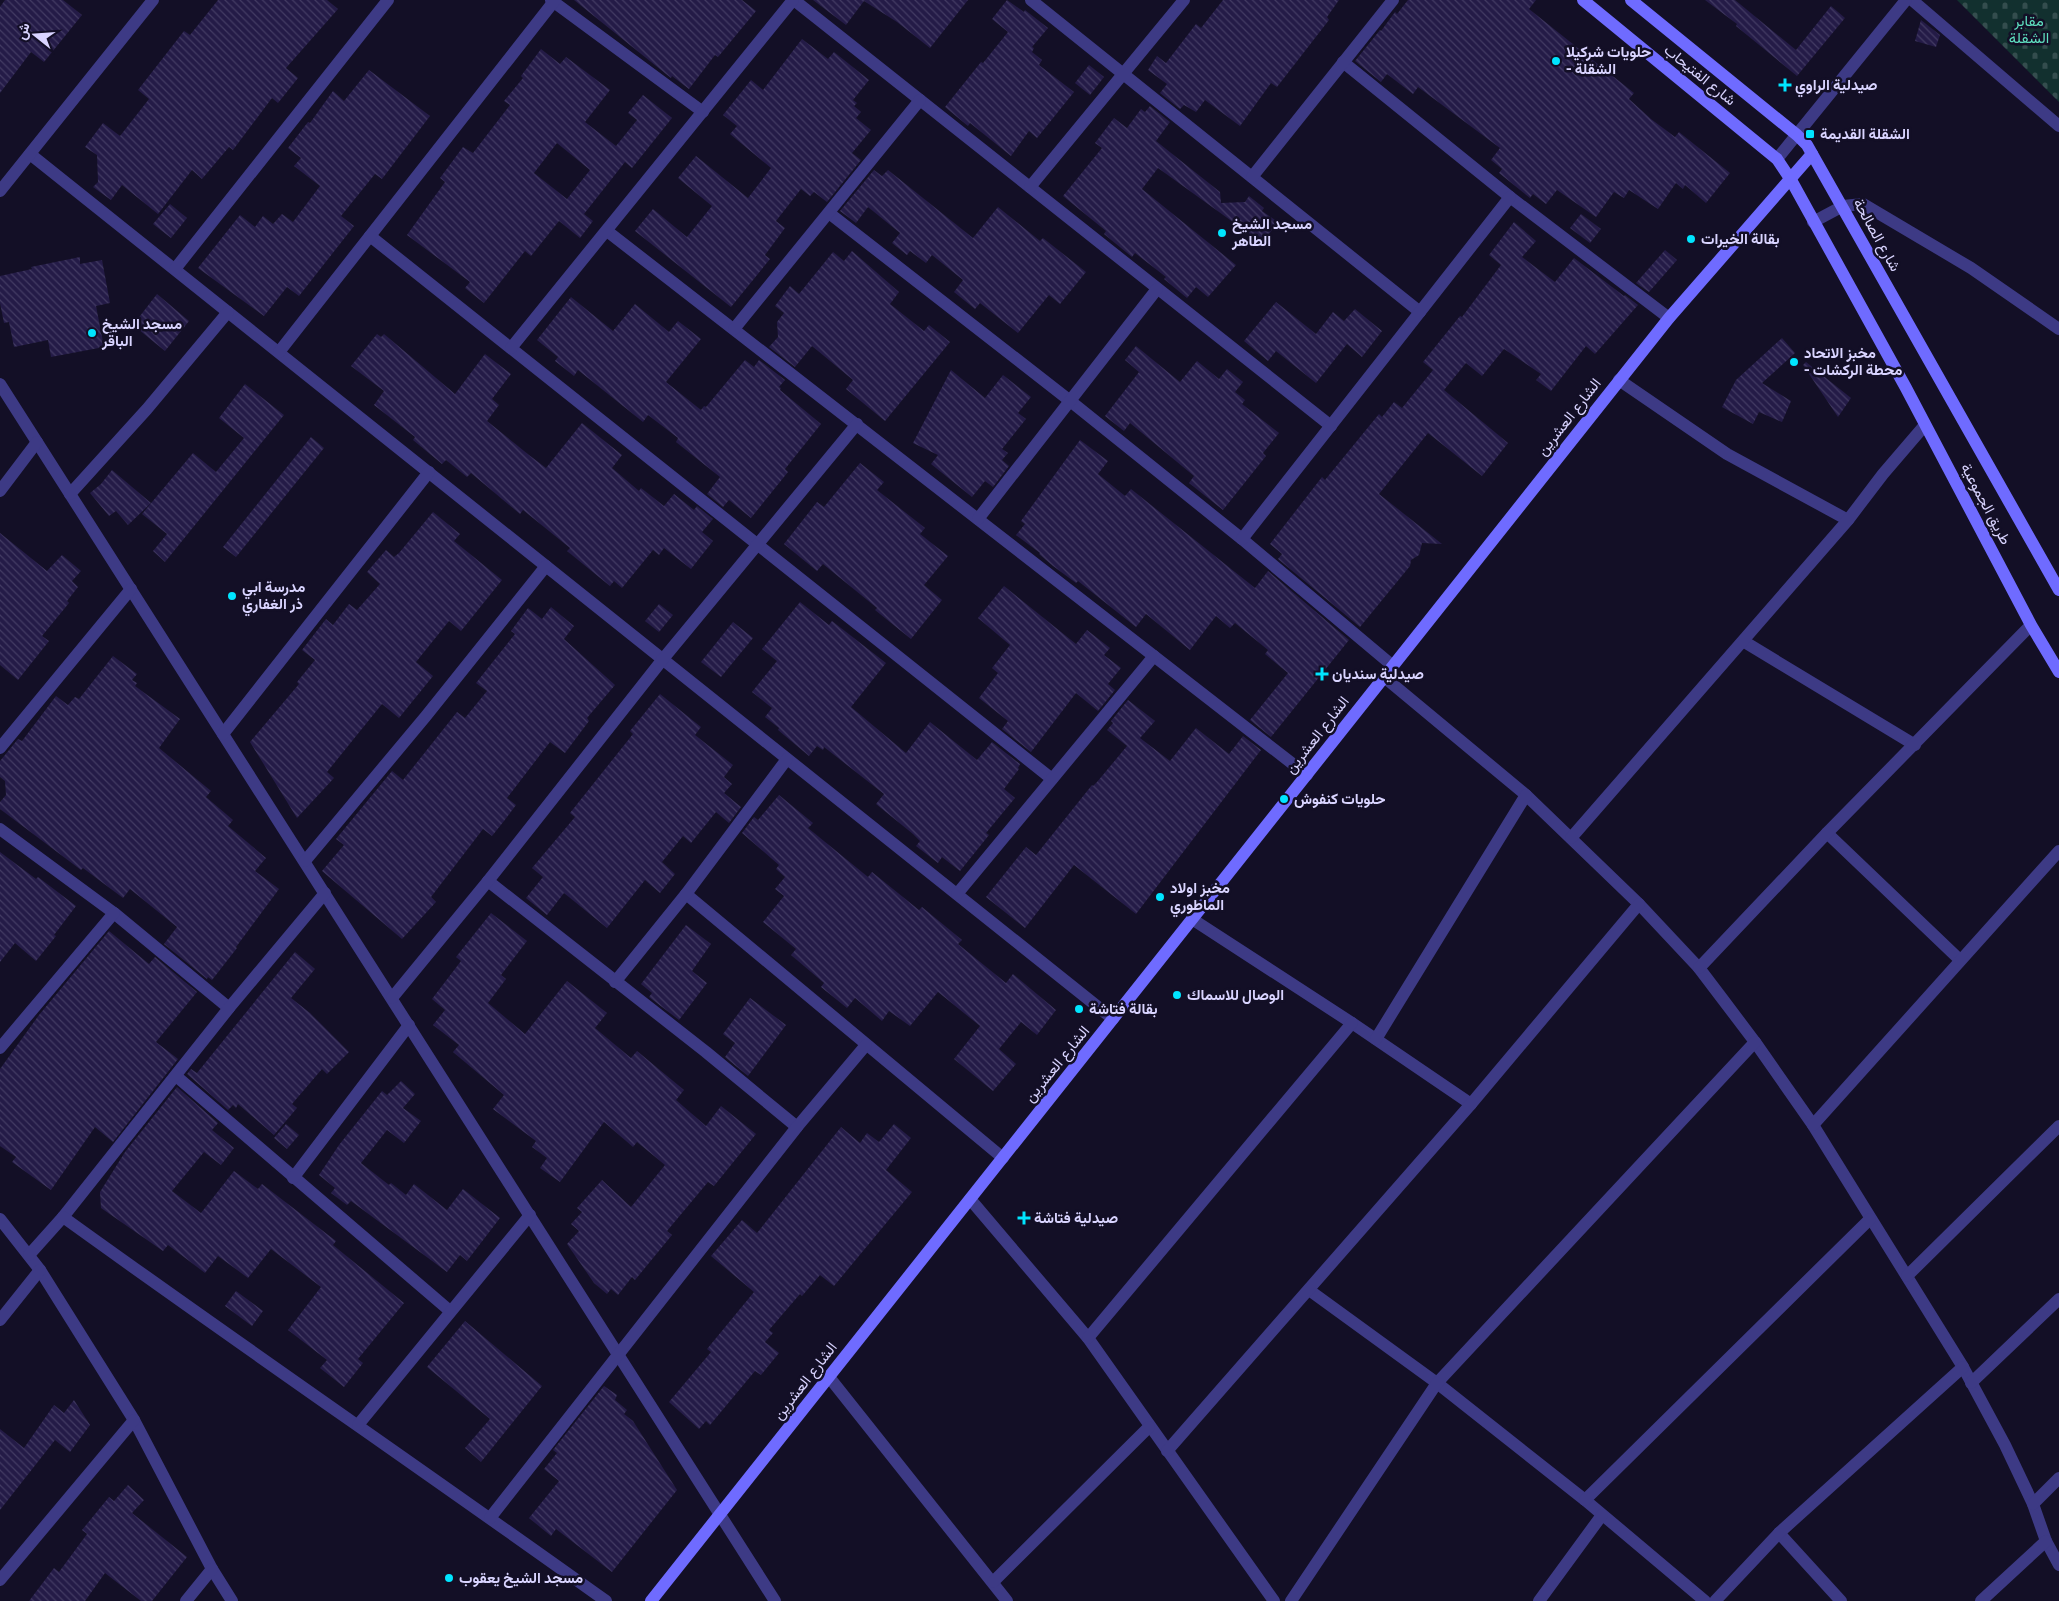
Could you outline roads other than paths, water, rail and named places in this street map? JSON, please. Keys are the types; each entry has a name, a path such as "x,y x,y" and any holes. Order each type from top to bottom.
{"street":[{"path":"0,191 152,0"},
{"path":"174,269 388,0"},
{"path":"512,348 794,0 1331,426"},
{"path":"1031,0 1420,312"},
{"path":"1030,188 1184,0"},
{"path":"1252,176 1393,0"},
{"name":"شارع الفتيحاب","path":"1583,0 1777,159 1791,180"},
{"path":"1777,159 1906,0"},
{"path":"1912,0 2059,126"},
{"path":"278,352 554,1 703,112"},
{"name":"شارع الفتيحاب","path":"1635,1 1797,135 1812,154"},
{"path":"1343,62 1510,197 1669,318"},
{"path":"734,329 920,100"},
{"path":"30,154 1113,1019"},
{"name":"الشارع العشرين","path":"651,1601 1619,380 1669,318 1812,154"},
{"name":"شارع الصالحة","path":"1812,154 1913,332"},
{"path":"1791,180 1813,222 1843,206 1863,204 1971,268 2059,329"},
{"path":"1242,539 1510,197"},
{"path":"829,213 1069,400 1242,539 1393,666"},
{"name":"طريق الجموعية","path":"1813,222 1925,425 2031,625 2059,672"},
{"path":"607,231 1307,774"},
{"path":"370,236 1052,779"},
{"path":"978,519 1157,289"},
{"path":"70,494 147,409 228,312"},
{"name":"طريق الجموعية","path":"1913,332 2059,590"},
{"path":"1619,380 1727,454 1848,520"},
{"path":"0,384 721,1513 775,1601"},
{"path":"392,998 488,881 663,659 857,424"},
{"path":"1571,838 1848,520 1925,425"},
{"path":"0,491 37,442"},
{"path":"223,734 429,472"},
{"path":"305,861 426,716 546,566"},
{"path":"0,748 131,589"},
{"path":"1699,968 1827,833 2031,625"},
{"path":"1743,641 1915,745"},
{"path":"956,894 1154,656"},
{"path":"1384,677 1526,795 1639,904 1699,968 1755,1042 1813,1125 1963,1367 2005,1445 2033,1504 2046,1541 2059,1565"},
{"path":"615,982 686,894 788,759"},
{"path":"1376,1039 1526,795"},
{"path":"0,829 114,913 229,1008"},
{"path":"1827,833 1960,960"},
{"path":"1813,1125 2059,851"},
{"path":"488,881 706,1052 797,1127"},
{"path":"29,1255 64,1217 229,1008 325,893"},
{"path":"686,894 1003,1158"},
{"path":"1167,1451 1471,1104 1639,904"},
{"path":"0,1048 114,913"},
{"path":"1192,920 1352,1023 1471,1104"},
{"path":"1088,1338 1352,1023"},
{"path":"294,1178 409,1025"},
{"path":"1291,1601 1437,1383 1755,1042"},
{"path":"490,1518 797,1127 866,1045"},
{"path":"176,1076 450,1311"},
{"path":"1907,1276 2059,1126"},
{"path":"970,1199 1088,1338 1149,1427 1274,1601"},
{"path":"358,1425 530,1215"},
{"path":"64,1217 191,1309 606,1601"},
{"path":"0,1219 40,1270 134,1420 212,1569 232,1601"},
{"path":"1585,1500 1870,1219"},
{"path":"0,1320 40,1270"},
{"path":"1309,1290 1437,1383 1585,1500 1705,1601"},
{"path":"1971,1383 2059,1299"},
{"path":"1714,1601 1779,1533 1963,1367"},
{"path":"829,1377 993,1582 1003,1600"},
{"path":"0,1580 134,1420"},
{"path":"993,1582 1149,1427"},
{"path":"2033,1504 2059,1478"},
{"path":"1539,1601 1602,1515"},
{"path":"1779,1533 1841,1601"},
{"path":"1981,1601 2046,1541"},
{"path":"186,1601 212,1569"}],"place":[{"name":"حلويات شركيلا - الشقلة","path":"1556,61"},
{"name":"صيدلية الراوي","path":"1785,85"},
{"name":"الشقلة القديمة","path":"1810,134"},
{"name":"مسجد الشيخ الطاهر","path":"1222,233"},
{"name":"بقالة الخيرات","path":"1691,239"},
{"name":"مسجد الشيخ الباقر","path":"92,333"},
{"name":"مخبز الاتحاد - محطة الركشات","path":"1794,362"},
{"name":"مدرسة ابي ذر الغفاري","path":"232,596"},
{"name":"صيدلية سنديان","path":"1322,674"},
{"name":"حلويات كنفوش","path":"1284,799"},
{"name":"مخبز اولاد الماطوري","path":"1160,897"},
{"name":"الوصال للاسماك","path":"1177,995"},
{"name":"بقالة فتاشة","path":"1079,1009"},
{"name":"صيدلية فتاشة","path":"1024,1218"},
{"name":"مسجد الشيخ يعقوب","path":"449,1578"}],"park label":[{"name":"مقابر الشقلة","path":"2029,30"}]}
